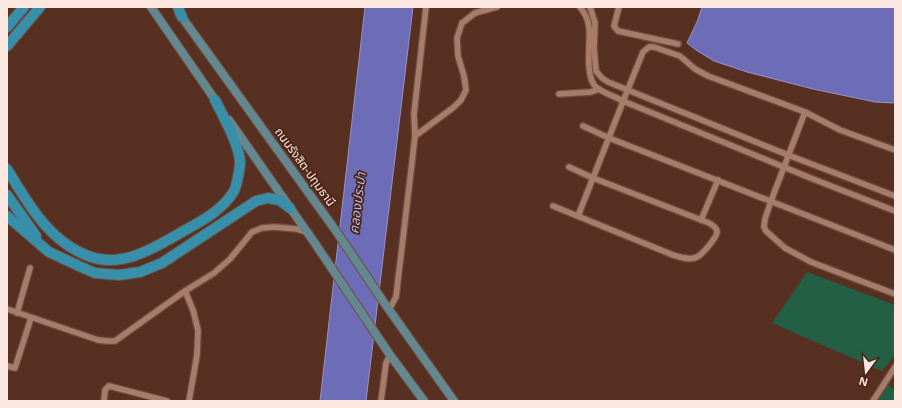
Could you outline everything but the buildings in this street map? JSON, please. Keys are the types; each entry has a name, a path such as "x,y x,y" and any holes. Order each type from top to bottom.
{"highway":[{"path":"7,17 15,7"},
{"path":"7,27 24,7"},
{"path":"7,46 40,7"},
{"path":"177,7 182,17"},
{"path":"7,169 25,199 42,221 56,236 75,250 92,258 107,260 122,259 138,255 153,249 211,216 235,190 240,162 236,145 215,100"},
{"path":"7,195 40,241 56,255"},
{"path":"7,216 49,252 95,273 119,275 140,272 162,263 256,201 268,198 279,200 290,208"}],"main road":[{"path":"152,7 390,355 424,401"},
{"name":"ถนนรังสิต-ปทุมธานี","path":"182,17 336,231 387,307 454,401"}],"street":[{"path":"387,307 396,297 415,136 414,114 426,7"},
{"path":"415,136 454,107 461,100 466,90 464,76 458,56 457,38 462,23 475,13 497,7"},
{"path":"580,7 585,13 589,27 589,68 591,80 599,89 623,101 784,167 894,208"},
{"path":"590,7 595,23 594,48 596,71 608,82 788,155 895,196"},
{"path":"619,7 614,26 618,32 678,44"},
{"path":"578,216 643,52 649,46 680,56 695,69 708,76 805,112 840,130 895,150"},
{"path":"559,94 591,92 599,89"},
{"path":"805,112 771,201 764,227 766,231 786,248 811,262 895,294"},
{"path":"583,126 609,138 895,250"},
{"path":"553,206 682,258 691,259 697,257 716,236 717,232 715,228 709,223 568,167"},
{"path":"701,220 718,180"},
{"path":"7,309 98,340 115,341 185,291 214,273 230,259 252,232 262,228 274,227 297,229 307,232"},
{"path":"17,313 30,268"},
{"path":"185,291 193,310 198,330 197,355 189,401"},
{"path":"7,366 15,368 31,318"},
{"path":"381,401 386,363 390,355"},
{"path":"873,401 895,368"},
{"path":"104,401 105,390 109,386 167,401"}],"green space":[{"path":"807,272 895,305 895,355 882,371 772,323"},
{"path":"888,385 895,390 895,401 877,401"}],"water":[{"name":"คลองประปา","path":"365,7 413,7 366,401 320,401"},
{"path":"702,7 895,7 895,101 893,103 875,102 813,89 747,72 714,61 687,43"}]}
